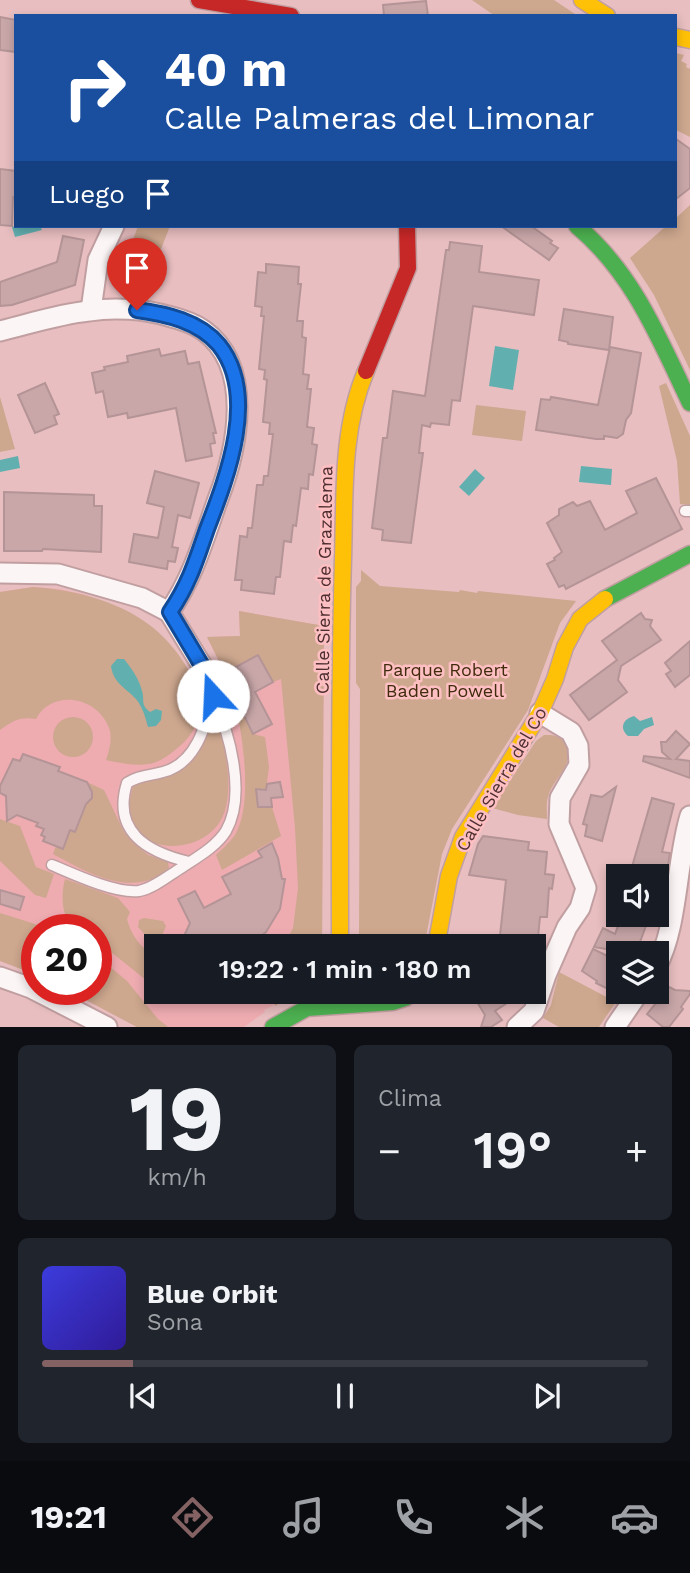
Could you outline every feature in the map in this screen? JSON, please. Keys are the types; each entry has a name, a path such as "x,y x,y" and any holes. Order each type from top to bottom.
{"street":[{"path":"199,0 280,14"},
{"path":"582,0 604,14"},
{"path":"91,310 98,260 113,228"},
{"name":"Calle Sierra de Grazalema","path":"340,934 341,633 346,441 359,387 408,268 407,228"},
{"path":"579,228 598,243 630,285 690,403"},
{"path":"0,331 91,310 137,310 181,320 203,330 219,346 232,372 237,420 232,455 227,477 186,589 170,612"},
{"name":"Calle Sierra del Co","path":"438,934 449,876 463,837 540,713 565,647 580,619 599,602 690,554"},
{"path":"0,573 58,574 142,598 170,612 204,669"},
{"path":"517,1027 534,1012 550,966 568,926 580,908 586,888 559,824 560,798 579,765 578,746 571,732 540,713"},
{"path":"667,941 683,838 690,816"},
{"path":"0,978 31,988 107,1027"},
{"path":"273,1027 307,1008 322,1004"},
{"path":"340,1004 340,1027"},
{"path":"615,1027 631,1004"}],"lane":[{"path":"665,566 690,568"},
{"path":"52,865 93,882 136,891 150,887 207,851 226,831 236,783 225,724 204,669"},
{"path":"189,862 161,853 135,837 122,807 127,783 138,775 177,767 186,757 206,725 213,696"}],"shaded area":[{"path":"33,587 86,595 133,615 156,631 192,674 200,677 221,666 207,637 240,636 239,611 324,626 322,934 144,934 144,1004 276,1004 264,1010 265,1012 244,1027 137,1027 95,1005 112,1005 112,914 21,914 21,969 0,961 0,592"}],"green space":[{"path":"472,0 554,0 575,14 492,14"},
{"path":"677,53 684,55 681,61 690,69 690,137 677,130"},
{"path":"690,205 690,370 654,295 630,258 664,228 677,228 677,217"},
{"path":"137,228 169,228 147,285 120,275"},
{"path":"666,383 690,436 690,505 680,504 677,461 659,386"},
{"path":"0,397 15,449 0,452"},
{"path":"476,405 526,411 522,441 472,435"},
{"name":"Parque Robert Baden Powell","path":"361,570 380,586 478,591 576,601 560,623 528,710 452,829 442,854 427,934 359,934 360,689 356,683 356,587 361,581"},
{"path":"33,587 66,591 115,605 144,621 169,643 188,670 199,701 198,717 192,731 181,745 162,759 149,764 106,760 111,740 109,728 95,709 74,700 52,703 43,709 36,719 16,720 0,730 0,592"},
{"path":"239,611 324,626 322,934 290,934 298,888 281,679 273,682 258,655 224,671 207,637 240,636"},
{"path":"242,712 253,734 265,737 269,767 266,790 256,790 258,807 272,807 281,836 222,870 216,855 235,835 245,793 238,716"},
{"path":"73,717 81,718 87,723 92,729 92,745 87,751 81,756 73,757 65,756 59,751 54,745 53,737 54,729 59,723 65,718"},
{"path":"217,722 221,728 228,788 226,807 218,825 204,837 187,844 169,846 152,842 139,833 130,819 130,800 134,785 185,766 200,749"},
{"path":"544,735 562,740 569,756 550,790 547,819 492,808 536,741"},
{"path":"89,783 104,790 124,832 132,842 148,855 168,862 169,868 141,882 126,883 96,875 53,854 56,846 63,848 70,830 76,832 80,819 76,817 92,798"},
{"path":"0,819 20,826 36,867 54,874 46,898 35,895 0,861"},
{"path":"65,879 118,898 130,912 127,919 134,937 144,948 144,978 112,953 112,914 65,914"},
{"path":"0,913 21,920 21,969 0,961"},
{"path":"144,918 163,921 166,926 163,934 144,934 138,927 139,920"},
{"path":"112,968 127,981 144,1004 168,1027 137,1027 95,1005 112,1005"},
{"path":"559,972 606,997 606,1004 615,1004 599,1027 559,1027 543,1018 551,1005"}],"water":[{"path":"12,227 41,228 42,230 15,237"},
{"path":"495,346 519,350 513,390 489,386"},
{"path":"18,456 20,468 0,472 0,460"},
{"path":"581,466 612,469 611,485 579,482"},
{"path":"475,469 485,478 469,496 459,487"},
{"path":"117,659 124,659 135,674 147,709 150,712 156,709 162,711 161,720 156,726 148,727 138,702 114,677 111,666"},
{"path":"634,716 640,721 652,717 654,725 644,729 638,736 628,736 624,724"}],"building":[{"path":"426,1 428,14 384,14 383,5"},
{"path":"0,17 14,20 14,52 0,50"},
{"path":"677,140 690,149 690,188 677,198"},
{"path":"0,169 14,171 12,226 0,225"},
{"path":"504,228 534,228 558,248 549,260"},
{"path":"63,236 84,240 75,285 12,305 0,306 0,282 57,262"},
{"path":"450,242 482,246 479,272 539,280 534,315 473,306 460,401 452,400 449,425 422,425 419,453 423,453 411,543 382,540 383,530 372,528 383,438 387,438 393,391 425,396 446,250 449,250"},
{"path":"266,264 299,267 298,284 301,284 297,321 303,321 302,337 306,338 303,374 309,375 307,389 311,389 307,427 314,428 312,444 317,445 308,489 301,488 291,542 284,541 280,577 276,577 274,594 241,590 242,580 235,580 240,536 247,537 248,528 252,528 257,485 263,485 264,476 268,476 273,434 269,434 270,423 263,422 267,380 264,379 265,370 259,369 264,316 261,316 262,307 255,306 258,272 266,273"},
{"path":"564,309 613,317 609,350 568,344 559,340"},
{"path":"610,347 641,353 631,413 626,420 623,434 617,438 604,436 604,439 596,439 536,430 541,399 550,400 551,397 598,405"},
{"path":"159,349 161,356 185,351 188,364 199,362 216,433 213,433 215,443 210,444 212,456 186,461 176,408 128,418 127,413 108,417 103,391 96,393 92,373 105,370 104,367 128,362 127,356"},
{"path":"45,383 59,414 54,416 57,424 35,433 18,395"},
{"path":"155,471 199,483 190,518 178,515 172,547 178,548 175,562 168,561 167,569 129,562 134,534 158,538 164,507 147,503"},
{"path":"656,478 682,529 566,589 564,585 559,587 547,564 562,552 547,523 559,515 559,509 573,502 577,506 590,501 605,530 637,513 626,491"},
{"path":"4,492 94,495 94,506 102,506 101,552 43,549 4,551"},
{"path":"641,613 645,619 652,620 650,626 661,640 621,666 618,680 627,692 589,720 570,695 617,660 602,641"},
{"path":"690,641 690,675 675,687 666,674 671,671 665,663"},
{"path":"258,655 273,682 255,692 272,724 253,734 227,681 232,669"},
{"path":"676,731 690,744 676,759 690,761 690,778 643,761 644,756 670,759 662,752 661,742 666,742"},
{"path":"23,754 60,767 58,771 87,782 92,792 92,798 86,804 75,832 70,830 63,849 43,841 45,837 41,835 44,829 36,826 38,823 17,815 7,821 6,796 0,793 0,786 13,759 20,761"},
{"path":"280,782 283,797 271,798 272,807 258,807 256,789 266,790 267,784"},
{"path":"616,787 602,841 585,836 587,825 583,824 591,795 602,797"},
{"path":"652,798 674,804 662,852 670,853 668,864 633,864"},
{"path":"483,836 529,842 528,850 547,852 545,874 554,875 552,889 549,888 547,917 540,917 538,934 500,934 506,880 469,875"},
{"path":"272,843 282,879 285,879 280,909 266,932 185,934 190,923 178,899 195,891 204,908 231,894 222,877 262,857 258,851"},
{"path":"0,890 24,897 20,910 0,904"},
{"path":"618,927 646,927 640,941 606,941 606,949 594,947 603,928 615,934"},
{"path":"593,949 606,955 606,988 596,983 597,981 582,971"},
{"path":"669,987 690,991 681,1007 683,1009 669,1027 663,1027 647,1014 655,1004 669,1004"},
{"path":"478,1004 506,1004 495,1011 502,1020 491,1027 481,1027 485,1015"}],"traffic: fast":[{"path":"579,228 614,264 643,308 690,403"},
{"path":"605,599 690,554"},
{"path":"273,1027 307,1008 364,1004"}],"traffic: slow":[{"path":"582,0 604,14"},
{"path":"677,37 690,40"},
{"path":"340,934 340,704 346,464 352,416 366,371"},
{"path":"438,934 449,876 463,837 540,713 565,647 580,619 605,599"}],"traffic: jam":[{"path":"199,0 280,14"},
{"path":"366,371 408,268 407,228"}],"route":[{"path":"137,310 159,313 203,330 219,346 232,372 237,420 235,445 227,477 186,589 170,612 204,669 213,696"}]}
